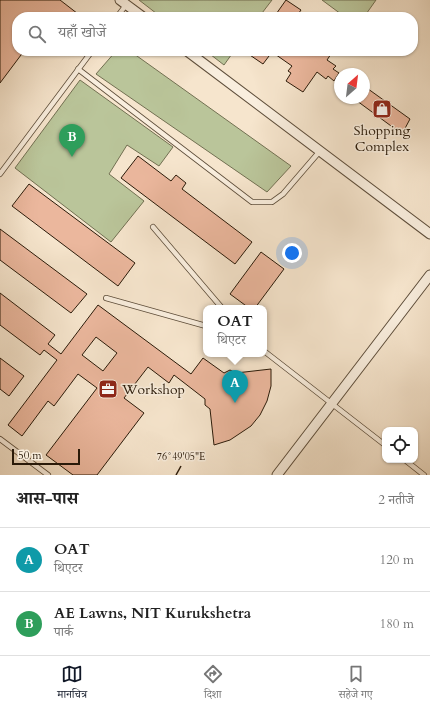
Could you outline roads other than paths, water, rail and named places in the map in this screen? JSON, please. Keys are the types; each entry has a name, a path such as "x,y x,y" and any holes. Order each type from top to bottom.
{"street":[{"path":"123,2 136,12"},
{"path":"194,56 430,234"},
{"path":"278,475 333,405 430,275"}],"lane":[{"path":"119,12 123,2"},
{"path":"0,174 88,56"},
{"path":"78,69 252,202 272,202 283,194 320,152"},
{"path":"152,227 219,305"},
{"path":"106,298 203,325"},
{"path":"267,353 382,443"},
{"path":"0,439 48,475"},
{"path":"409,463 424,475"}],"place":[{"name":"Shopping Complex","path":"382,109"},
{"name":"AE Lawns, NIT Kurukshetra","path":"72,157"},
{"name":"Workshop","path":"108,389"},
{"name":"OAT","path":"235,403"}]}
